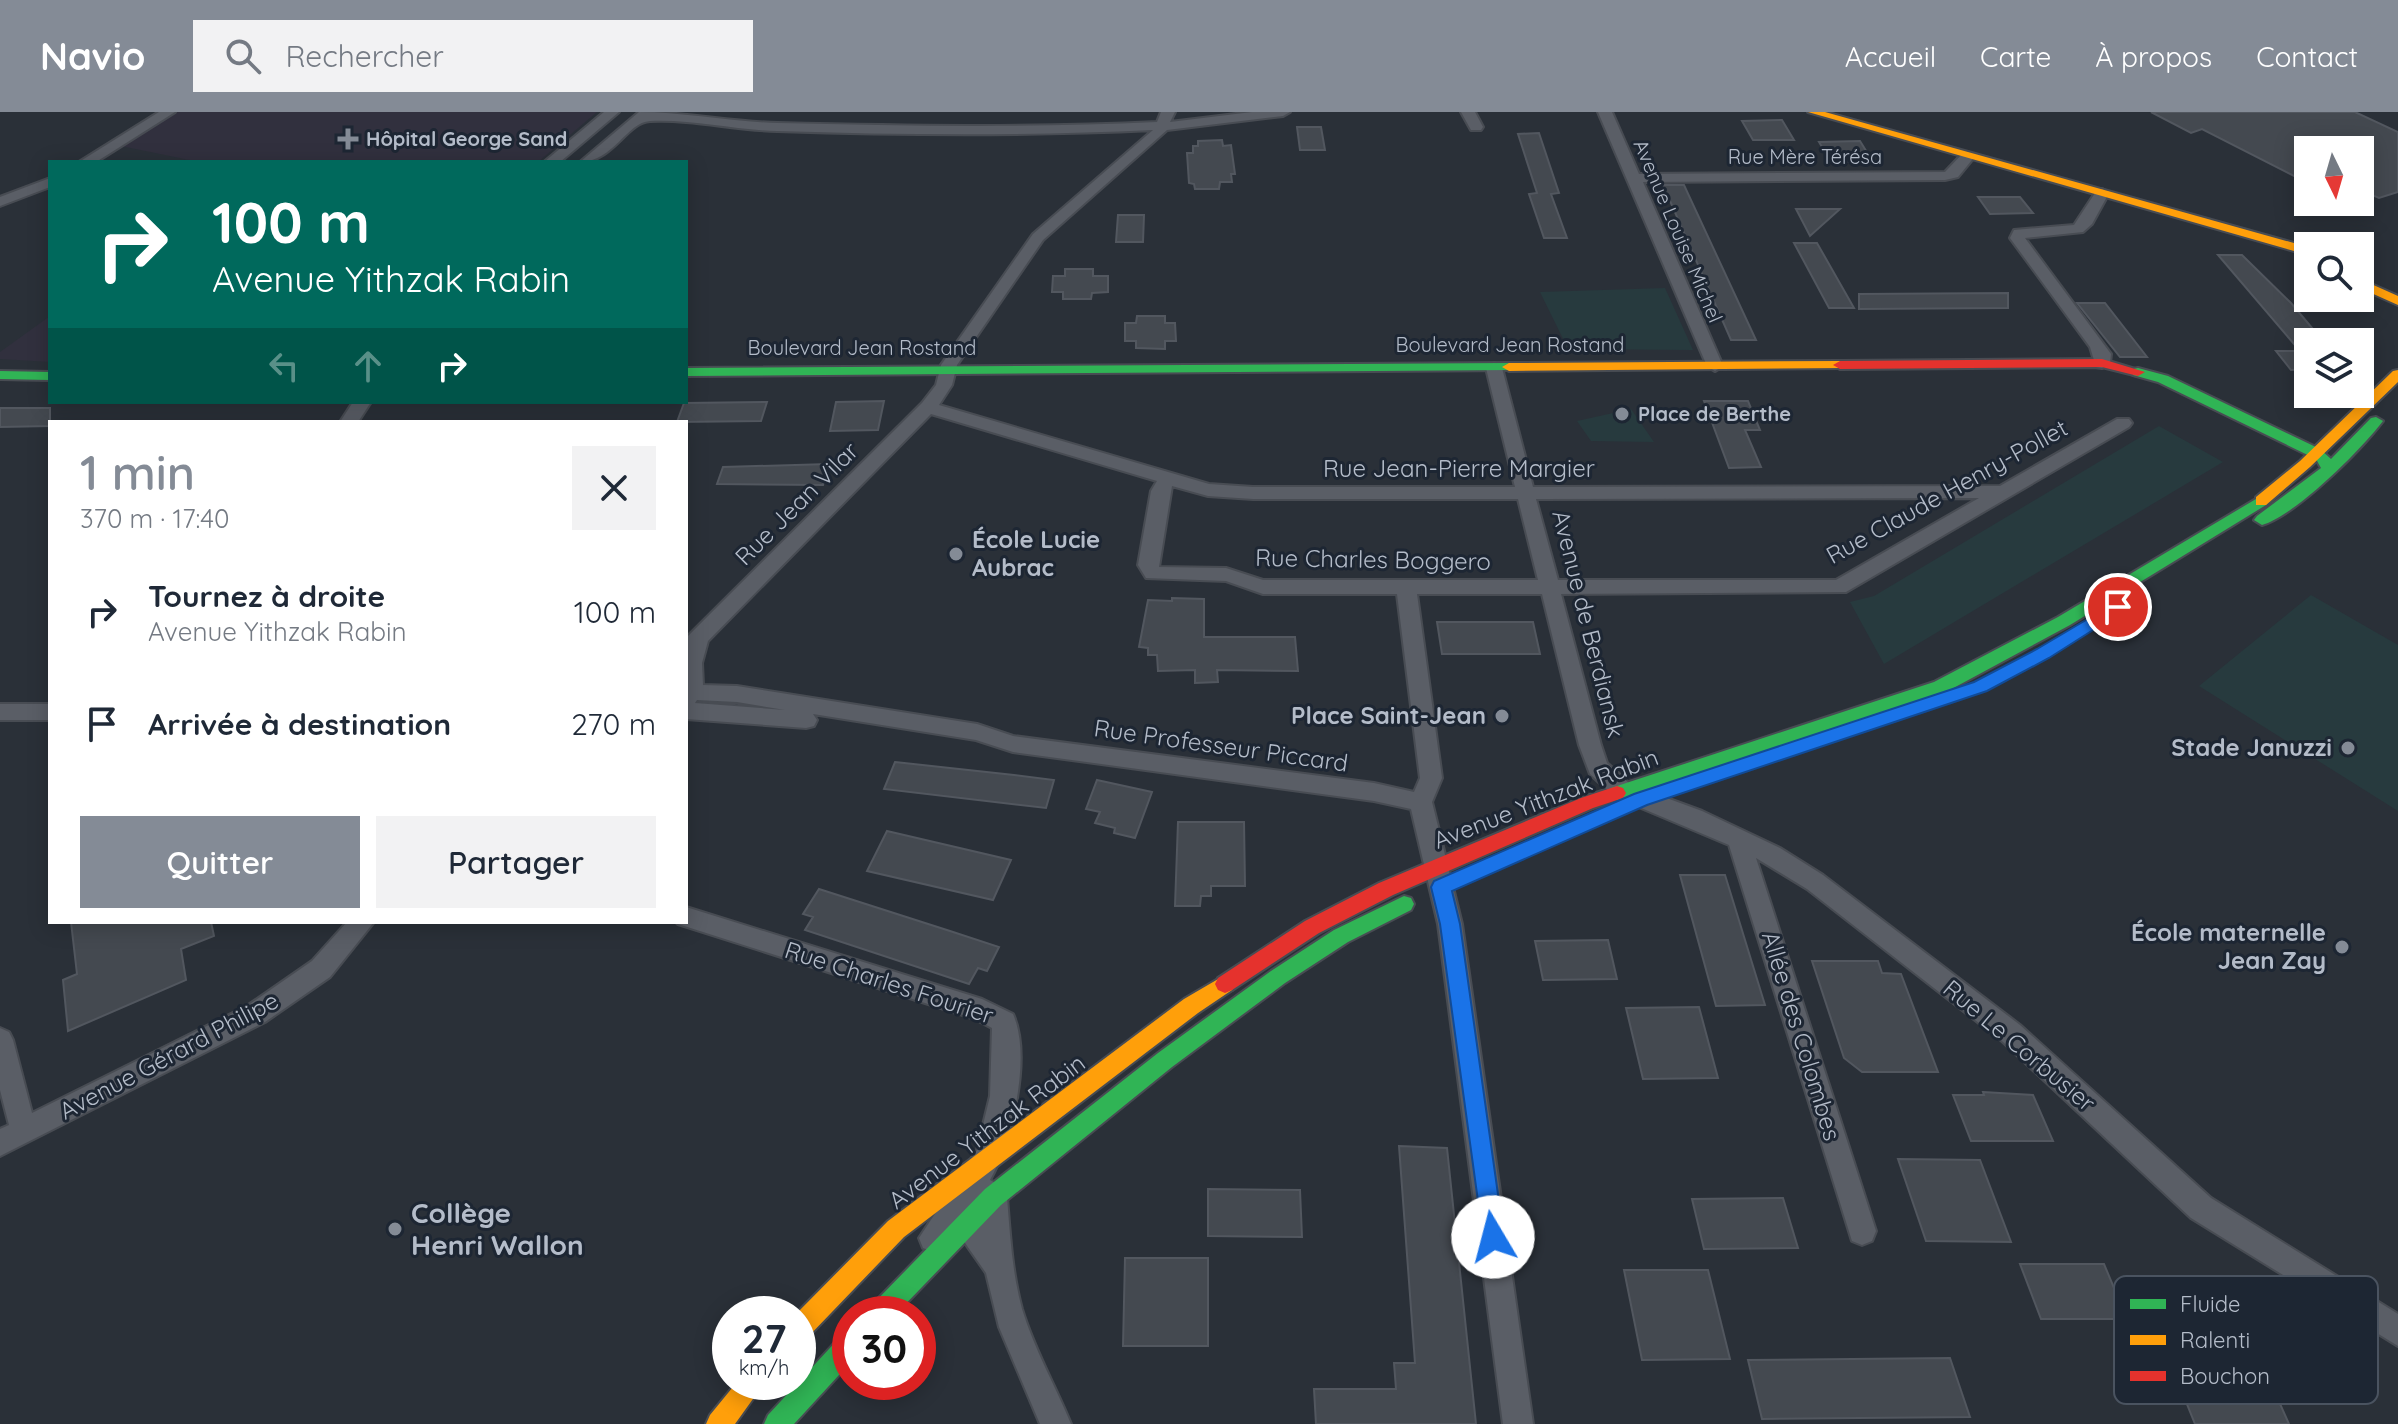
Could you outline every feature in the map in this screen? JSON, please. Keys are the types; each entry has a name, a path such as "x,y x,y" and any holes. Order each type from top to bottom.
{"main road":[{"path":"1813,112 2294,247"},
{"path":"1838,112 1886,131"},
{"path":"2207,223 2294,256"},
{"path":"2374,275 2398,284"},
{"path":"2374,290 2398,301"},
{"name":"Boulevard Jean Rostand","path":"688,372 949,367 1494,368 2102,363 2163,379 2315,452"},
{"name":"Avenue Yithzak Rabin","path":"816,1311 896,1229 1079,1130 1165,1060 1278,977 1341,936 1436,885 1631,796 1889,704 1965,674 2027,643 2254,507 2398,374"},
{"path":"0,375 48,376"},
{"path":"2043,654 2298,498 2335,467 2344,454 2390,410"},
{"path":"2315,452 2344,454"},
{"path":"2298,498 2296,491 2326,464 2323,457 2315,452"},
{"name":"Avenue Yithzak Rabin","path":"1489,865 1631,796 1945,700 1992,681"},
{"name":"Avenue Yithzak Rabin","path":"1163,1029 1253,963 1312,927 1436,885"},
{"path":"896,1296 967,1222"},
{"path":"777,1424 832,1364"},
{"path":"719,1424 738,1400"}],"street":[{"path":"89,160 168,112"},
{"path":"553,160 612,112"},
{"path":"589,160 645,114 676,114 773,127 1024,130 1163,117 1283,112"},
{"path":"1468,112 1476,127"},
{"name":"Avenue Louise Michel","path":"1605,112 1715,366"},
{"name":"Rue Jean Vilar","path":"692,644 928,407 940,390 949,367 1038,237 1154,137 1163,117"},
{"name":"Rue Mère Térésa","path":"1633,178 1945,176 1953,174 1969,155"},
{"path":"0,202 48,183"},
{"path":"2102,193 2085,224 2078,229 2026,231 2019,233 2017,238 2097,345 2103,354 2102,363"},
{"name":"Avenue de Berdiansk","path":"1494,368 1590,745 1598,768 1631,796"},
{"name":"Rue Jean-Pierre Margier","path":"928,407 1208,490 1253,493 2001,492"},
{"name":"Rue Claude Henry-Pollet","path":"1551,588 1839,587 2123,423"},
{"name":"Rue Charles Boggero","path":"1167,479 1160,491 1149,553 1148,565 1153,573 1232,576 1249,586 1263,587 1551,588"},
{"path":"1406,588 1431,778 1421,802 1436,885 1450,924 1518,1424"},
{"path":"688,698 692,644"},
{"name":"Rue Professeur Piccard","path":"688,698 785,717 980,745 1013,744 1374,792 1421,802"},
{"path":"0,712 48,712"},
{"name":"Rue Le Corbusier","path":"1631,796 1694,818 1772,855 1815,882 2011,1033 2201,1208 2310,1276"},
{"name":"Allée des Colombes","path":"1739,840 1862,1231"},
{"name":"Rue Charles Fourier","path":"688,918 982,1010 1004,1022 1007,1038 1001,1113 976,1185"},
{"name":"Avenue Gérard Philipe","path":"0,1143 268,1006 321,969 360,924"},
{"path":"883,1296 924,1251 976,1185 1038,1131 1155,1048 1163,1029"},
{"path":"0,1040 24,1131"},
{"path":"1001,1113 1038,1131 1079,1130"},
{"path":"976,1185 967,1222 999,1267"},
{"path":"976,1185 1022,1352 1056,1424"},
{"name":"Rue Le Corbusier","path":"2378,1319 2398,1331"},
{"path":"770,1424 832,1352"}],"shaded area":[{"name":"Hôpital George Sand","path":"177,112 597,112 540,160 189,160 121,146"},
{"path":"48,317 48,362 0,359 0,352"}],"green space":[{"path":"1665,288 1693,350 1568,349 1540,292"},
{"path":"1631,409 1654,442 1591,441 1577,421"},
{"path":"2159,426 2223,462 1884,664 1850,602 1874,596"},
{"name":"Stade Januzzi","path":"2311,595 2398,645 2398,811 2199,686"}],"building":[{"path":"2151,112 2355,112 2398,132 2398,192 2379,198 2374,196 2374,136 2294,136 2294,176 2202,129 2191,133"},
{"path":"1782,120 1794,140 1753,140 1742,121"},
{"path":"1297,127 1321,127 1325,150 1300,150"},
{"path":"1539,133 1559,193 1551,194 1567,238 1544,238 1529,194 1537,193 1518,134"},
{"path":"1222,140 1223,146 1231,145 1235,174 1231,174 1232,182 1220,182 1219,189 1195,189 1194,184 1189,183 1187,153 1193,153 1193,146 1198,146 1198,141"},
{"path":"1860,141 1873,162 1831,162 1819,142"},
{"path":"1663,185 1684,185 1756,340 1731,340"},
{"path":"1978,197 2020,197 2033,213 1990,214"},
{"path":"1796,209 1840,209 1810,236"},
{"path":"1118,215 1144,215 1143,242 1116,242"},
{"path":"1794,243 1817,243 1854,308 1829,308"},
{"path":"2218,255 2242,255 2291,303 2294,312 2299,312 2312,328 2294,328 2294,344"},
{"path":"1065,269 1093,269 1093,276 1108,276 1108,292 1092,293 1091,299 1063,299 1063,292 1052,292 1053,276 1065,276"},
{"path":"2008,293 2008,308 1859,309 1859,294"},
{"path":"2077,303 2105,303 2147,357 2120,357"},
{"path":"1137,316 1165,316 1165,323 1175,323 1176,341 1165,341 1165,349 1136,348 1136,341 1125,341 1125,323 1136,323"},
{"path":"2276,351 2294,351 2294,370 2291,370"},
{"path":"884,401 878,430 830,431 836,402"},
{"path":"1704,401 1748,401 1760,430 1745,430 1761,467 1729,468"},
{"path":"767,402 761,421 678,420 684,404"},
{"path":"0,408 50,408 48,426 0,427"},
{"path":"828,464 823,485 717,484 723,467"},
{"path":"1172,598 1204,599 1204,637 1295,637 1298,671 1217,670 1218,682 1195,683 1195,670 1158,671 1157,655 1148,655 1148,648 1139,647 1148,600 1172,601"},
{"path":"1437,622 1533,622 1540,654 1442,654"},
{"path":"895,762 1054,780 1046,808 884,789"},
{"path":"1097,780 1152,792 1135,838 1114,833 1115,828 1095,823 1100,812 1086,809"},
{"path":"1178,822 1244,822 1245,886 1211,886 1211,896 1201,896 1200,906 1175,906"},
{"path":"887,831 1011,860 993,900 867,871"},
{"path":"1680,875 1725,875 1765,1005 1716,1006"},
{"path":"819,889 999,947 987,971 978,968 969,984 805,930 813,917 803,914"},
{"path":"71,924 211,924 214,936 181,949 186,980 68,1031 63,980 77,974"},
{"path":"1608,940 1617,979 1543,980 1535,941"},
{"path":"1812,961 1878,961 1882,973 1901,974 1938,1072 1862,1072 1844,1058"},
{"path":"1699,1007 1718,1078 1643,1079 1626,1008"},
{"path":"1983,1092 2033,1095 2053,1141 1971,1141 1953,1095 1984,1095"},
{"path":"1399,1146 1447,1148 1476,1424 1316,1424 1314,1389 1396,1389 1394,1363 1415,1363"},
{"path":"1898,1159 1980,1160 2011,1242 1926,1241"},
{"path":"1208,1189 1300,1190 1302,1237 1208,1236"},
{"path":"1783,1198 1798,1248 1704,1249 1692,1199"},
{"path":"1125,1258 1208,1258 1208,1346 1123,1346"},
{"path":"2020,1264 2104,1264 2114,1288 2114,1319 2041,1319"},
{"path":"1624,1270 1708,1270 1730,1359 1642,1360"},
{"path":"1950,1358 1970,1417 1762,1419 1748,1360"},
{"path":"2187,1404 2280,1404 2289,1424 2195,1424"}],"traffic: fast":[{"path":"688,372 1509,367"},
{"path":"2138,372 2163,379 2315,452 2323,457 2325,464"},
{"path":"0,375 48,376"},
{"path":"2262,520 2323,475 2376,421"},
{"path":"1617,793 1940,687 2064,621 2261,501"},
{"path":"897,1296 993,1197 1165,1060 1278,977 1341,936 1404,904"},
{"path":"777,1424 832,1364"}],"traffic: slow":[{"path":"1813,112 2294,247"},
{"path":"2374,290 2398,301"},
{"path":"1509,367 1840,365"},
{"path":"2261,501 2305,464 2398,374"},
{"path":"816,1311 896,1229 1191,1006 1225,984"},
{"path":"719,1424 738,1400"}],"traffic: jam":[{"path":"1840,365 2102,363 2138,372"},
{"path":"1225,984 1312,927 1386,889 1617,793"}],"place":[{"name":"Hôpital George Sand","path":"348,139"},
{"name":"Place de Berthe","path":"1622,414"},
{"name":"École Lucie Aubrac","path":"956,554"},
{"name":"Place Saint-Jean","path":"1502,716"},
{"name":"Stade Januzzi","path":"2348,748"},
{"name":"École maternelle Jean Zay","path":"2342,947"},
{"name":"Collège Henri Wallon","path":"395,1229"}],"route":[{"path":"1493,1237 1450,924 1441,887 1640,800 1981,686 2043,654 2118,607"}]}
